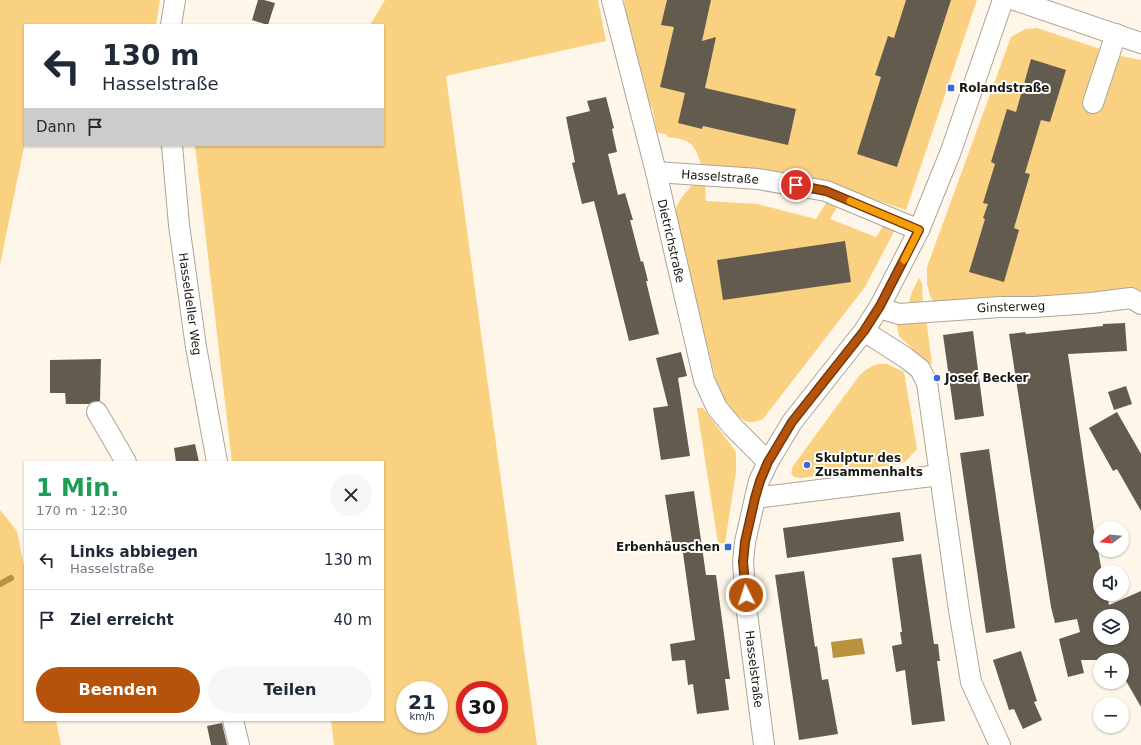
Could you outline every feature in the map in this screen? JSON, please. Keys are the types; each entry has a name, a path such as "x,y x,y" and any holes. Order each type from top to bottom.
{"street":[{"path":"171,24 175,0"},
{"name":"Dietrichstraße","path":"612,0 656,172 704,380 717,408 733,427 768,462"},
{"name":"Hasselstraße","path":"764,745 746,605 743,562 745,542 760,481 768,462 792,422 864,331 880,306 919,230 951,151 1003,0"},
{"path":"1015,0 1141,43"},
{"path":"1093,103 1116,34"},
{"name":"Hasseldeller Weg","path":"172,146 179,225 196,347 217,461"},
{"name":"Hasselstraße","path":"656,172 758,179 826,191 919,230"},
{"name":"Ginsterweg","path":"880,306 886,310 899,314 1000,307 1034,307 1091,303 1131,298 1141,304"},
{"path":"864,331 906,358 920,369 927,383 959,610 971,682 1000,745"},
{"path":"97,412 125,461"},
{"path":"755,498 940,475"},
{"path":"233,721 239,745"}],"shaded area":[{"path":"0,0 160,0 156,24 24,24 24,146 0,265"},
{"path":"385,0 598,0 606,41 446,76 537,745 334,745 331,721 384,721 384,461 232,461 195,146 384,146 384,24 371,24"},
{"path":"624,0 977,0 906,210 811,178 749,170 702,167 697,153 691,144 682,139 667,137 666,134 657,133 652,107 644,108"},
{"path":"1037,28 1121,56 1141,60 1141,293 939,310 930,296 927,284 927,267 1011,37 1025,29"},
{"path":"705,185 706,201 757,204 816,219 829,198 840,202 830,219 876,237 886,222 897,226 865,287 763,419 754,422 748,422 738,416 717,385 677,225 676,208 678,203 691,186"},
{"path":"919,278 922,283 923,305 913,305 909,302"},
{"path":"926,318 932,364 926,362 899,336 896,320"},
{"path":"879,364 887,364 904,372 917,449 905,462 899,464 801,478 794,477 791,473 793,466 859,376 868,368"},
{"path":"697,408 703,408 736,452 736,472 725,543 718,543"},
{"path":"0,510 17,531 24,566 24,721 56,721 61,745 0,745"},
{"path":"862,638 865,654 833,658 831,642"}],"building":[{"path":"258,0 275,3 268,24 252,20"},
{"path":"667,0 711,0 702,41 716,37 705,88 796,109 788,145 703,126 702,129 678,123 685,93 660,87 674,27 661,25"},
{"path":"906,0 951,0 897,167 857,154 881,77 875,75 888,36 894,38"},
{"path":"1031,59 1066,70 1050,122 1041,120 1025,173 1030,174 1014,228 1019,230 1004,282 969,272 988,204 983,203 995,164 991,162 1007,109 1016,112"},
{"path":"606,97 614,128 612,129 617,152 608,154 618,195 625,193 633,220 630,220 641,262 643,261 648,281 646,281 659,334 629,341 594,201 582,204 572,163 575,162 566,117 590,111 587,101"},
{"path":"845,241 851,282 723,300 717,260"},
{"path":"1125,323 1127,351 1068,354 1093,525 1093,557 1099,557 1101,565 1093,565 1093,601 1108,601 1109,605 1118,601 1129,601 1129,596 1141,591 1141,707 1129,686 1129,653 1093,653 1093,660 1081,660 1084,673 1068,677 1059,639 1080,632 1077,619 1055,623 1051,607 1009,334 1025,332 1026,334 1103,326 1103,324"},
{"path":"973,331 984,416 955,420 943,335"},
{"path":"681,352 687,376 678,378 690,456 661,460 653,408 668,406 656,358"},
{"path":"101,359 100,401 89,404 66,404 65,393 50,393 50,360"},
{"path":"1126,386 1132,404 1114,410 1108,392"},
{"path":"1117,412 1141,454 1141,511 1117,469 1113,471 1089,428"},
{"path":"195,444 199,461 176,461 174,448"},
{"path":"989,449 1015,628 986,633 960,453"},
{"path":"694,491 706,575 716,575 730,679 725,679 729,710 697,714 693,684 688,685 685,660 672,661 670,644 695,640 682,546 673,547 665,495"},
{"path":"900,512 904,541 787,558 783,528"},
{"path":"921,554 934,644 938,644 940,661 937,661 945,721 912,725 905,670 896,672 892,646 902,644 900,632 902,632 892,558"},
{"path":"804,571 815,647 817,646 822,680 828,679 838,734 799,740 775,575"},
{"path":"1021,651 1037,701 1034,702 1042,720 1023,729 1014,709 1009,710 993,660"},
{"path":"222,723 227,745 211,745 207,726"}],"waterway":[{"path":"0,584 11,578"}],"slow traffic":[{"path":"850,201 919,230 904,260"}],"place":[{"name":"Rolandstraße","path":"951,88"},
{"name":"Josef Becker","path":"937,378"},
{"name":"Skulptur des Zusammenhalts","path":"807,465"},
{"name":"Erbenhäuschen","path":"728,547"}],"route":[{"path":"746,595 743,562 745,542 755,498 768,462 792,422 864,331 880,306 919,230 826,191 796,185"}]}
